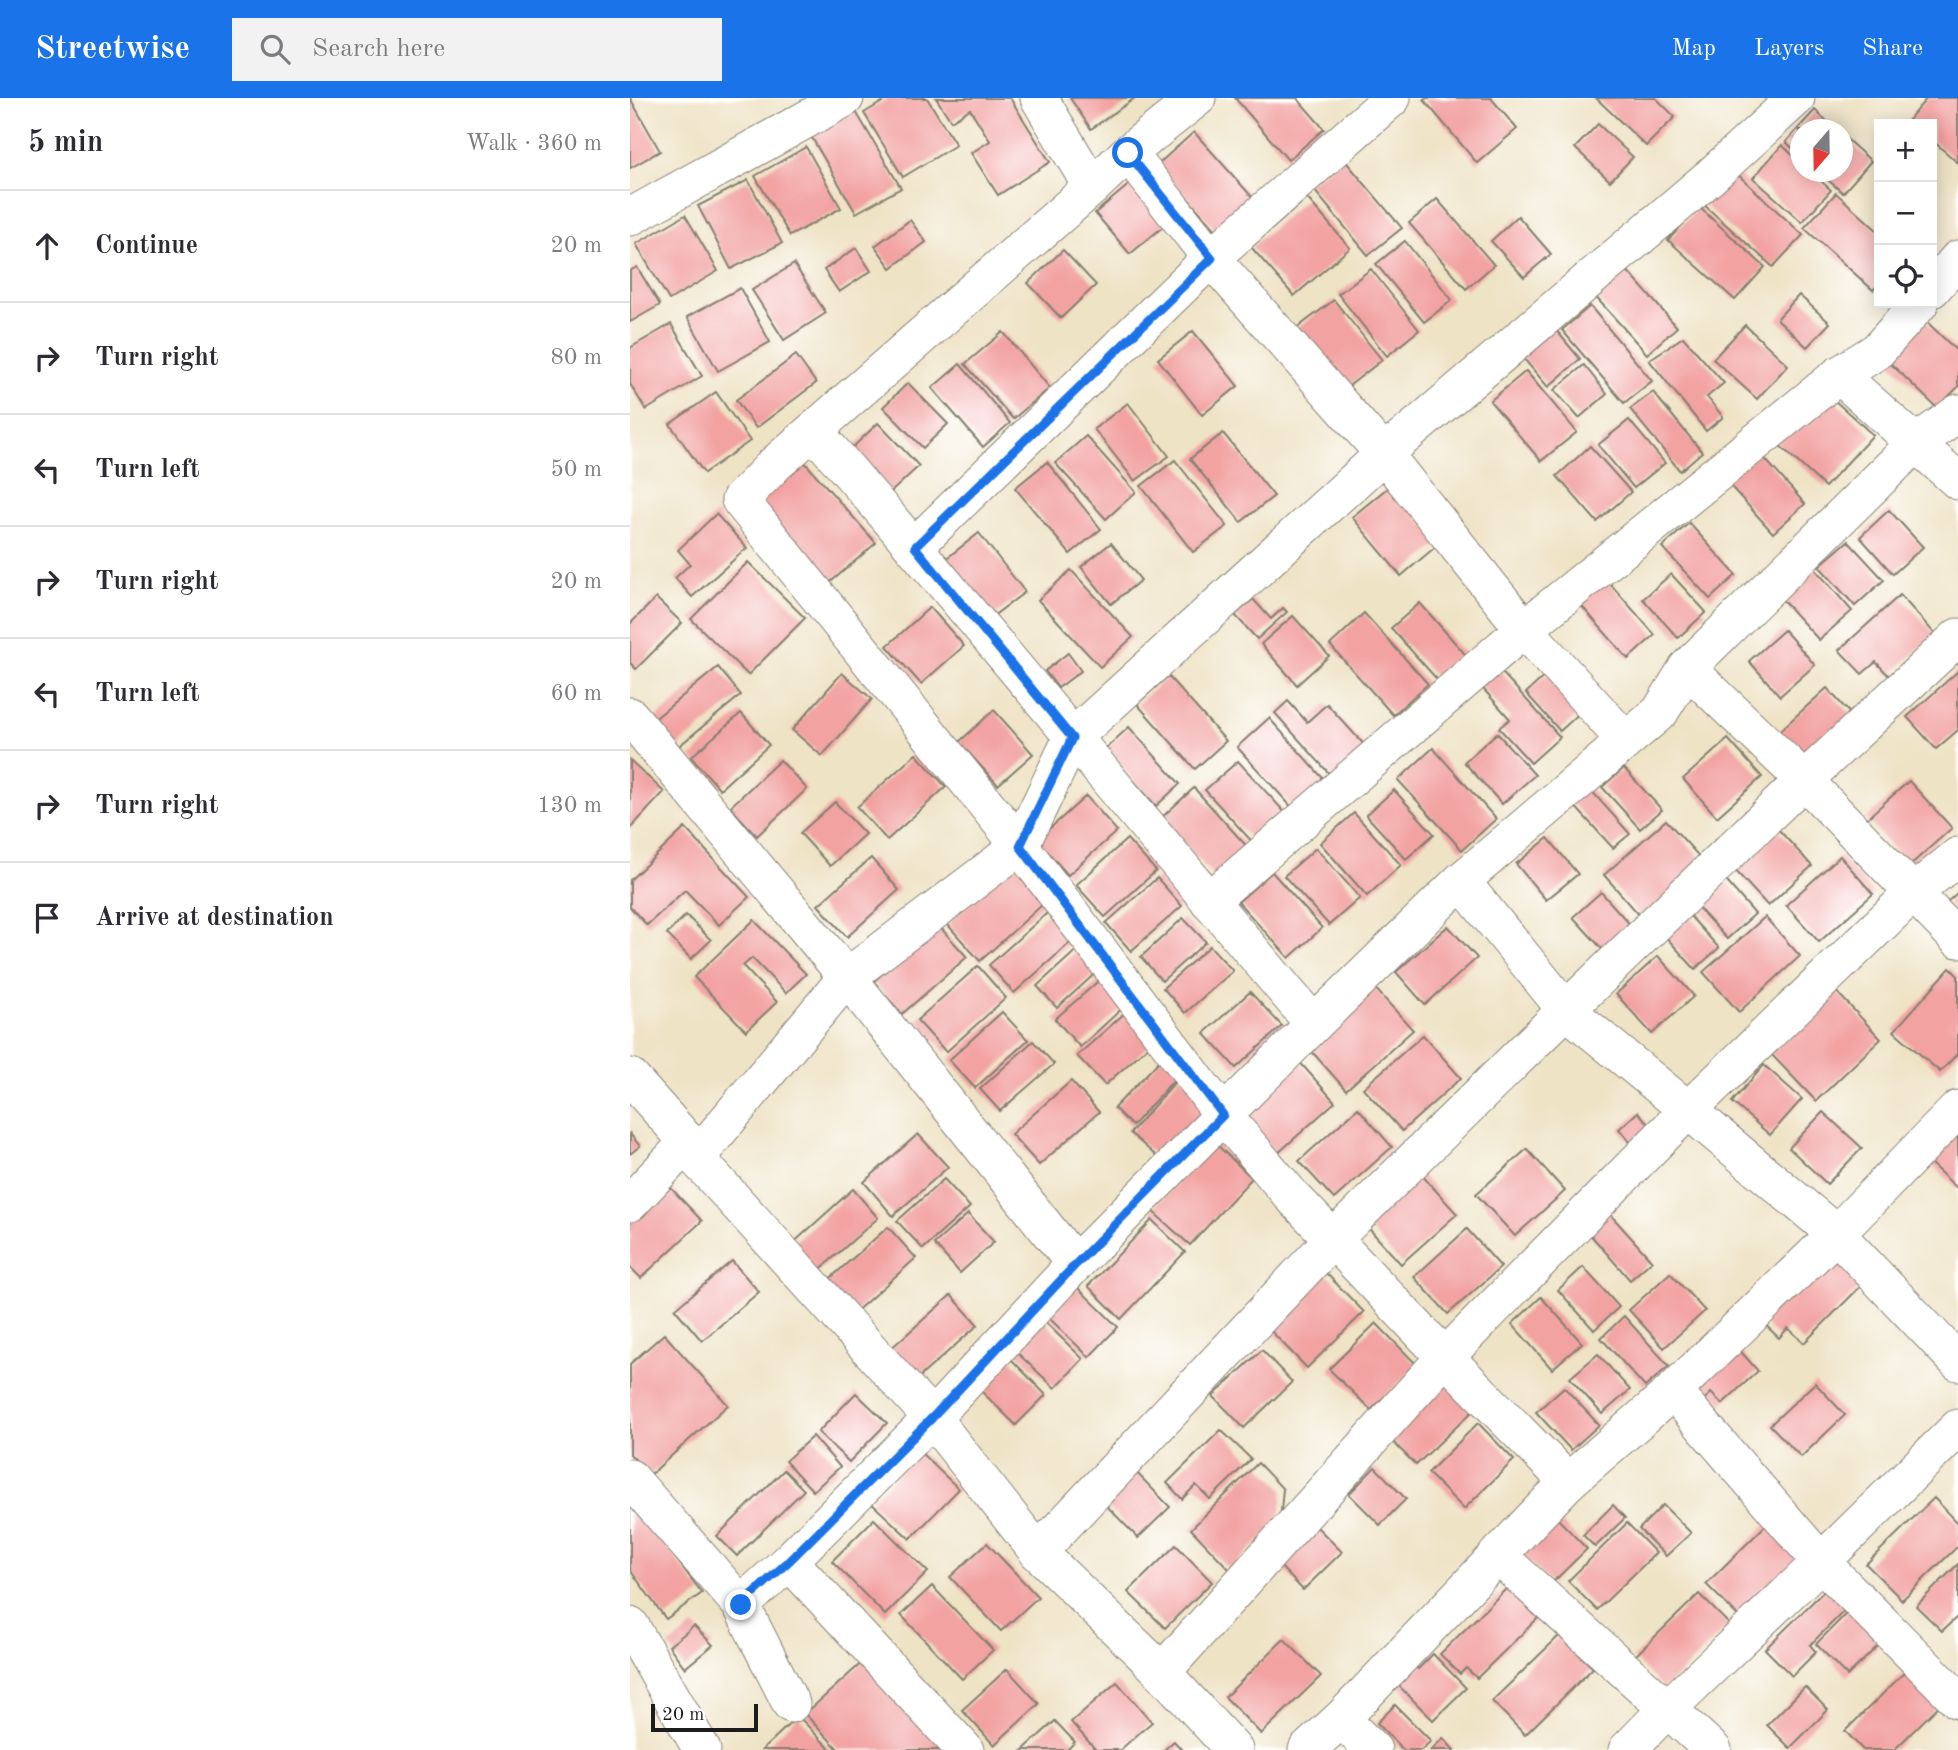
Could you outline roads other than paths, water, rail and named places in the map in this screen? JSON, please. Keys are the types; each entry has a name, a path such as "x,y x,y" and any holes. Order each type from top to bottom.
{"street":[{"path":"630,217 845,98"},
{"path":"1039,98 1092,187"},
{"path":"1197,98 1128,153 775,464 740,500 1020,846 1223,1115 1290,1194 1568,1482"},
{"path":"915,547 1212,258 1392,98"},
{"path":"630,1203 692,1150 847,976 1020,846 1072,738 1384,454 1710,177 1796,98"},
{"path":"1128,153 1212,258 1384,454 1524,629 1625,740"},
{"path":"1937,283 1958,259"},
{"path":"1209,901 1524,629 1839,375 1877,351 1916,308"},
{"path":"1839,375 1958,481"},
{"path":"741,1605 789,1561 932,1418 1076,1264 1314,1024 1461,881 1660,712 1687,668 1916,443 1958,414"},
{"path":"814,431 915,547 1072,738 1314,1024"},
{"path":"1038,1552 1334,1239 1804,780 1958,637"},
{"path":"1687,668 1804,780 1958,939"},
{"path":"630,716 847,976 1076,1264"},
{"path":"1162,1672 1445,1357 1688,1110 1912,894 1958,856"},
{"path":"1461,881 1566,1010 1836,1234 1958,1362"},
{"path":"630,1077 932,1418 1038,1552 1162,1672 1234,1750"},
{"path":"1307,1750 1341,1719 1568,1482 1673,1391 1836,1234 1958,1109"},
{"path":"1673,1391 1821,1562 1958,1700"},
{"path":"1627,1750 1958,1428"},
{"path":"630,1478 741,1605 791,1704"},
{"path":"1496,1555 1713,1750"},
{"path":"789,1561 965,1750"},
{"path":"630,1625 702,1750"},
{"path":"1341,1719 1373,1750"}]}
